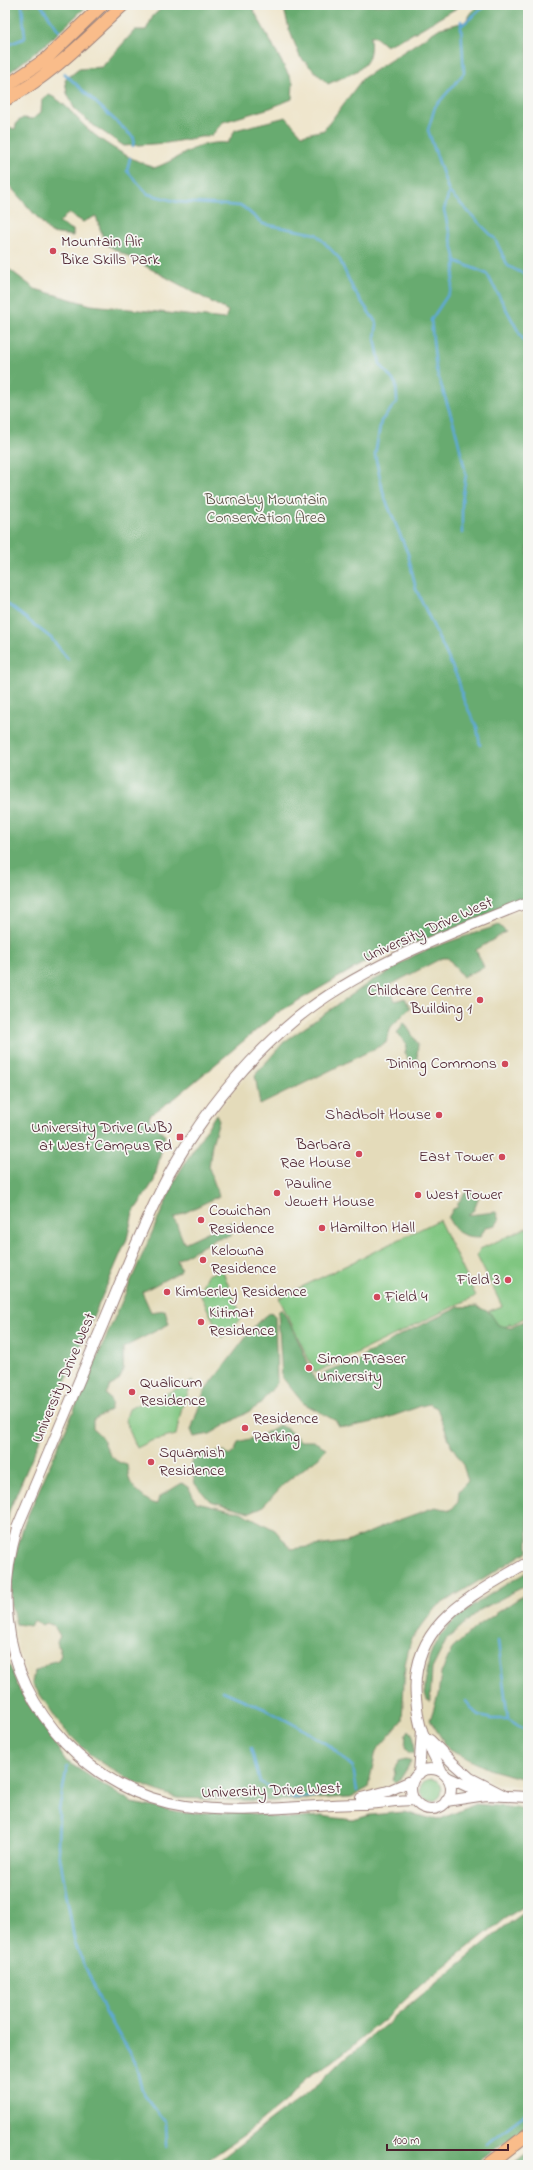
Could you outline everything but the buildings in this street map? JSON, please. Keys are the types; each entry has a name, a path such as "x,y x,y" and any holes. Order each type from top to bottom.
{"main road":[{"path":"5,87 46,58 102,5"},
{"path":"5,100 49,71 123,5"},
{"path":"488,2165 528,2134"}],"street":[{"name":"University Drive West","path":"414,1800 317,1806 202,1809 165,1802 123,1786 98,1772 82,1759 61,1738 42,1714 29,1694 12,1645 8,1621 6,1590 10,1552 17,1528 152,1209 184,1149 219,1098 266,1046 298,1018 317,1004 390,961 528,902"},
{"path":"446,1801 451,1789 422,1730 417,1710 416,1674 420,1655 429,1636 451,1612 528,1562"},
{"path":"422,1730 416,1777 410,1790 414,1800 423,1807 430,1809 436,1808 446,1801 486,1795 528,1797"},
{"path":"422,1730 453,1763 470,1778 505,1796"},
{"path":"416,1777 430,1769 486,1795"},
{"name":"University Drive West","path":"350,1803 388,1791 416,1777"}],"shaded area":[{"name":"Simon Fraser University","path":"528,907 528,1787 497,1784 476,1776 452,1759 415,1768 411,1775 402,1782 375,1792 349,1798 313,1802 224,1804 186,1802 161,1796 135,1786 94,1763 56,1725 36,1695 26,1673 19,1653 9,1605 15,1553 26,1518 153,1218 179,1166 214,1115 253,1069 284,1039 339,996 368,978 431,947"}],"green space":[{"path":"5,5 88,5 47,43 5,76"},
{"path":"165,5 251,5 293,83 292,99 270,108 223,122 212,135 167,143 124,146 90,123 74,108 67,93 65,80 79,69 102,67 135,30 146,30 153,16"},
{"path":"283,5 462,5 410,35 386,46 374,36 370,36 369,56 366,63 354,72 328,84 300,57 289,29"},
{"name":"Burnaby Mountain Conservation Area","path":"477,5 528,5 528,898 437,937 379,954 277,1013 175,1098 150,1115 149,1120 165,1135 154,1181 133,1213 127,1239 9,1511 5,1542 5,266 35,289 91,305 225,319 228,311 105,244 96,216 83,222 68,213 59,223 73,230 73,236 51,233 8,184 5,173 5,126 15,129 17,122 23,118 33,119 41,112 42,99 49,95 71,111 85,127 105,142 129,157 154,168 198,147 207,144 228,143 235,130 286,117 302,135 324,130 363,78 440,28 465,22"},
{"path":"499,925 506,932 476,950 484,967 463,977 448,958 442,958 388,986 395,1001 405,998 410,1008 391,1027 386,1043 260,1105 255,1075 284,1042 373,980 379,978 415,955"},
{"path":"404,1022 418,1044 417,1058 419,1061 416,1064 410,1064 405,1053 407,1045 397,1033"},
{"path":"216,1114 219,1120 212,1144 209,1168 219,1196 174,1218 184,1243 231,1221 231,1236 218,1238 177,1260 181,1271 142,1292 151,1312 165,1310 169,1324 123,1348 122,1375 110,1386 106,1394 112,1403 110,1410 93,1420 93,1429 99,1434 110,1454 114,1459 127,1465 129,1478 134,1488 150,1502 157,1504 159,1497 182,1483 189,1488 196,1502 241,1512 275,1530 291,1549 347,1542 396,1521 435,1507 451,1510 458,1502 459,1491 468,1481 462,1462 451,1445 437,1408 429,1404 379,1421 348,1427 339,1426 336,1421 303,1403 282,1377 278,1312 282,1309 287,1318 315,1381 328,1370 333,1368 356,1365 365,1354 378,1349 398,1336 459,1307 477,1306 490,1313 498,1325 511,1328 528,1319 528,1551 436,1607 411,1640 405,1664 402,1721 376,1751 368,1788 351,1797 270,1801 177,1798 139,1784 116,1772 88,1753 63,1728 32,1683 34,1672 49,1663 58,1660 61,1655 57,1642 60,1636 54,1626 47,1623 42,1625 35,1620 30,1626 16,1624 10,1602 13,1565 24,1524 177,1176"},
{"path":"481,1192 474,1210 468,1215 496,1212 499,1220 496,1225 486,1227 480,1237 464,1235 457,1231 448,1218 453,1209 458,1207 458,1203 465,1193"},
{"name":"Field 4","path":"439,1220 476,1296 315,1373 279,1298"},
{"name":"Field 3","path":"528,1227 528,1316 511,1325 509,1322 510,1325 497,1329 489,1311 502,1306 477,1256 480,1249"},
{"path":"222,1270 242,1317 222,1338 199,1292 207,1275"},
{"path":"271,1312 275,1316 277,1383 258,1406 210,1434 194,1437 191,1430 204,1392 257,1323"},
{"path":"193,1381 182,1407 176,1435 151,1441 137,1448 125,1421 129,1409 151,1397 159,1397"},
{"path":"279,1425 287,1429 301,1441 313,1441 326,1448 319,1457 285,1483 262,1507 250,1512 210,1501 195,1484 191,1462 194,1456 225,1451 229,1456 235,1451 238,1442 261,1436"},
{"path":"528,1571 528,1582 521,1588 480,1610 447,1639 432,1669 430,1701 428,1701 426,1698 425,1688 429,1658 437,1640 447,1628 473,1606"},
{"path":"528,1592 528,1780 491,1770 449,1750 430,1720 438,1695 441,1673 452,1649 476,1627"},
{"path":"5,1655 20,1691 66,1761 132,1803 186,1813 243,1812 290,1819 321,1816 353,1820 370,1815 404,1812 438,1820 476,1804 528,1809 528,1904 504,1919 422,1984 385,2019 332,2062 304,2080 285,2102 248,2132 201,2165 5,2165"},
{"path":"409,1730 414,1738 414,1753 409,1753 405,1747 406,1735"},
{"path":"406,1759 411,1762 401,1778 395,1782 393,1780 395,1774 394,1769 399,1761"},
{"path":"427,1779 435,1779 442,1786 442,1794 435,1801 427,1801 420,1794 420,1786"},
{"path":"528,1910 528,2125 525,2128 472,2165 213,2165 322,2081 343,2060 504,1927"},
{"path":"528,2152 528,2165 511,2165"}],"waterway":[{"path":"5,46 25,38 22,5"},
{"path":"41,5 59,31"},
{"path":"461,21 461,26 486,5"},
{"path":"461,26 464,73 435,107 428,130 449,192 444,210 456,261 451,290 431,320 436,369 455,428 466,474 462,502 462,533"},
{"path":"64,73 134,138 133,146"},
{"path":"130,158 127,171 148,194 178,202 242,206 263,224 316,234 339,258 353,289 377,324 375,338 380,364 396,384 397,402 381,421 375,455 384,496 408,554 416,589 458,679 464,701 477,727 480,745"},
{"path":"449,192 495,239 508,266 528,276"},
{"path":"456,261 487,274 528,349"},
{"path":"5,308 7,334 5,337"},
{"path":"5,602 51,638 68,659"},
{"path":"498,1641 508,1719"},
{"path":"223,1691 267,1710 306,1731 331,1747 353,1767 357,1791"},
{"path":"465,1700 478,1716 492,1719 508,1719 528,1732"},
{"path":"251,1748 260,1782 291,1798 318,1796"},
{"path":"67,1767 59,1810 58,1846 75,1944 106,2013 135,2061 142,2091 166,2122 167,2147"},
{"path":"486,2144 528,2112"}],"place":[{"name":"Mountain Air Bike Skills Park","path":"53,251"},
{"name":"Childcare Centre Building 1","path":"480,1000"},
{"name":"Dining Commons","path":"505,1064"},
{"name":"Shadbolt House","path":"439,1115"},
{"name":"University Drive (WB) at West Campus Rd","path":"180,1137"},
{"name":"Barbara Rae House","path":"359,1154"},
{"name":"East Tower","path":"502,1157"},
{"name":"Pauline Jewett House","path":"277,1193"},
{"name":"West Tower","path":"418,1195"},
{"name":"Cowichan Residence","path":"201,1220"},
{"name":"Hamilton Hall","path":"322,1228"},
{"name":"Kelowna Residence","path":"203,1260"},
{"name":"Field 3","path":"508,1280"},
{"name":"Kimberley Residence","path":"167,1292"},
{"name":"Field 4","path":"377,1297"},
{"name":"Kitimat Residence","path":"201,1322"},
{"name":"Simon Fraser University","path":"309,1368"},
{"name":"Qualicum Residence","path":"132,1392"},
{"name":"Residence Parking","path":"245,1428"},
{"name":"Squamish Residence","path":"151,1462"}]}
